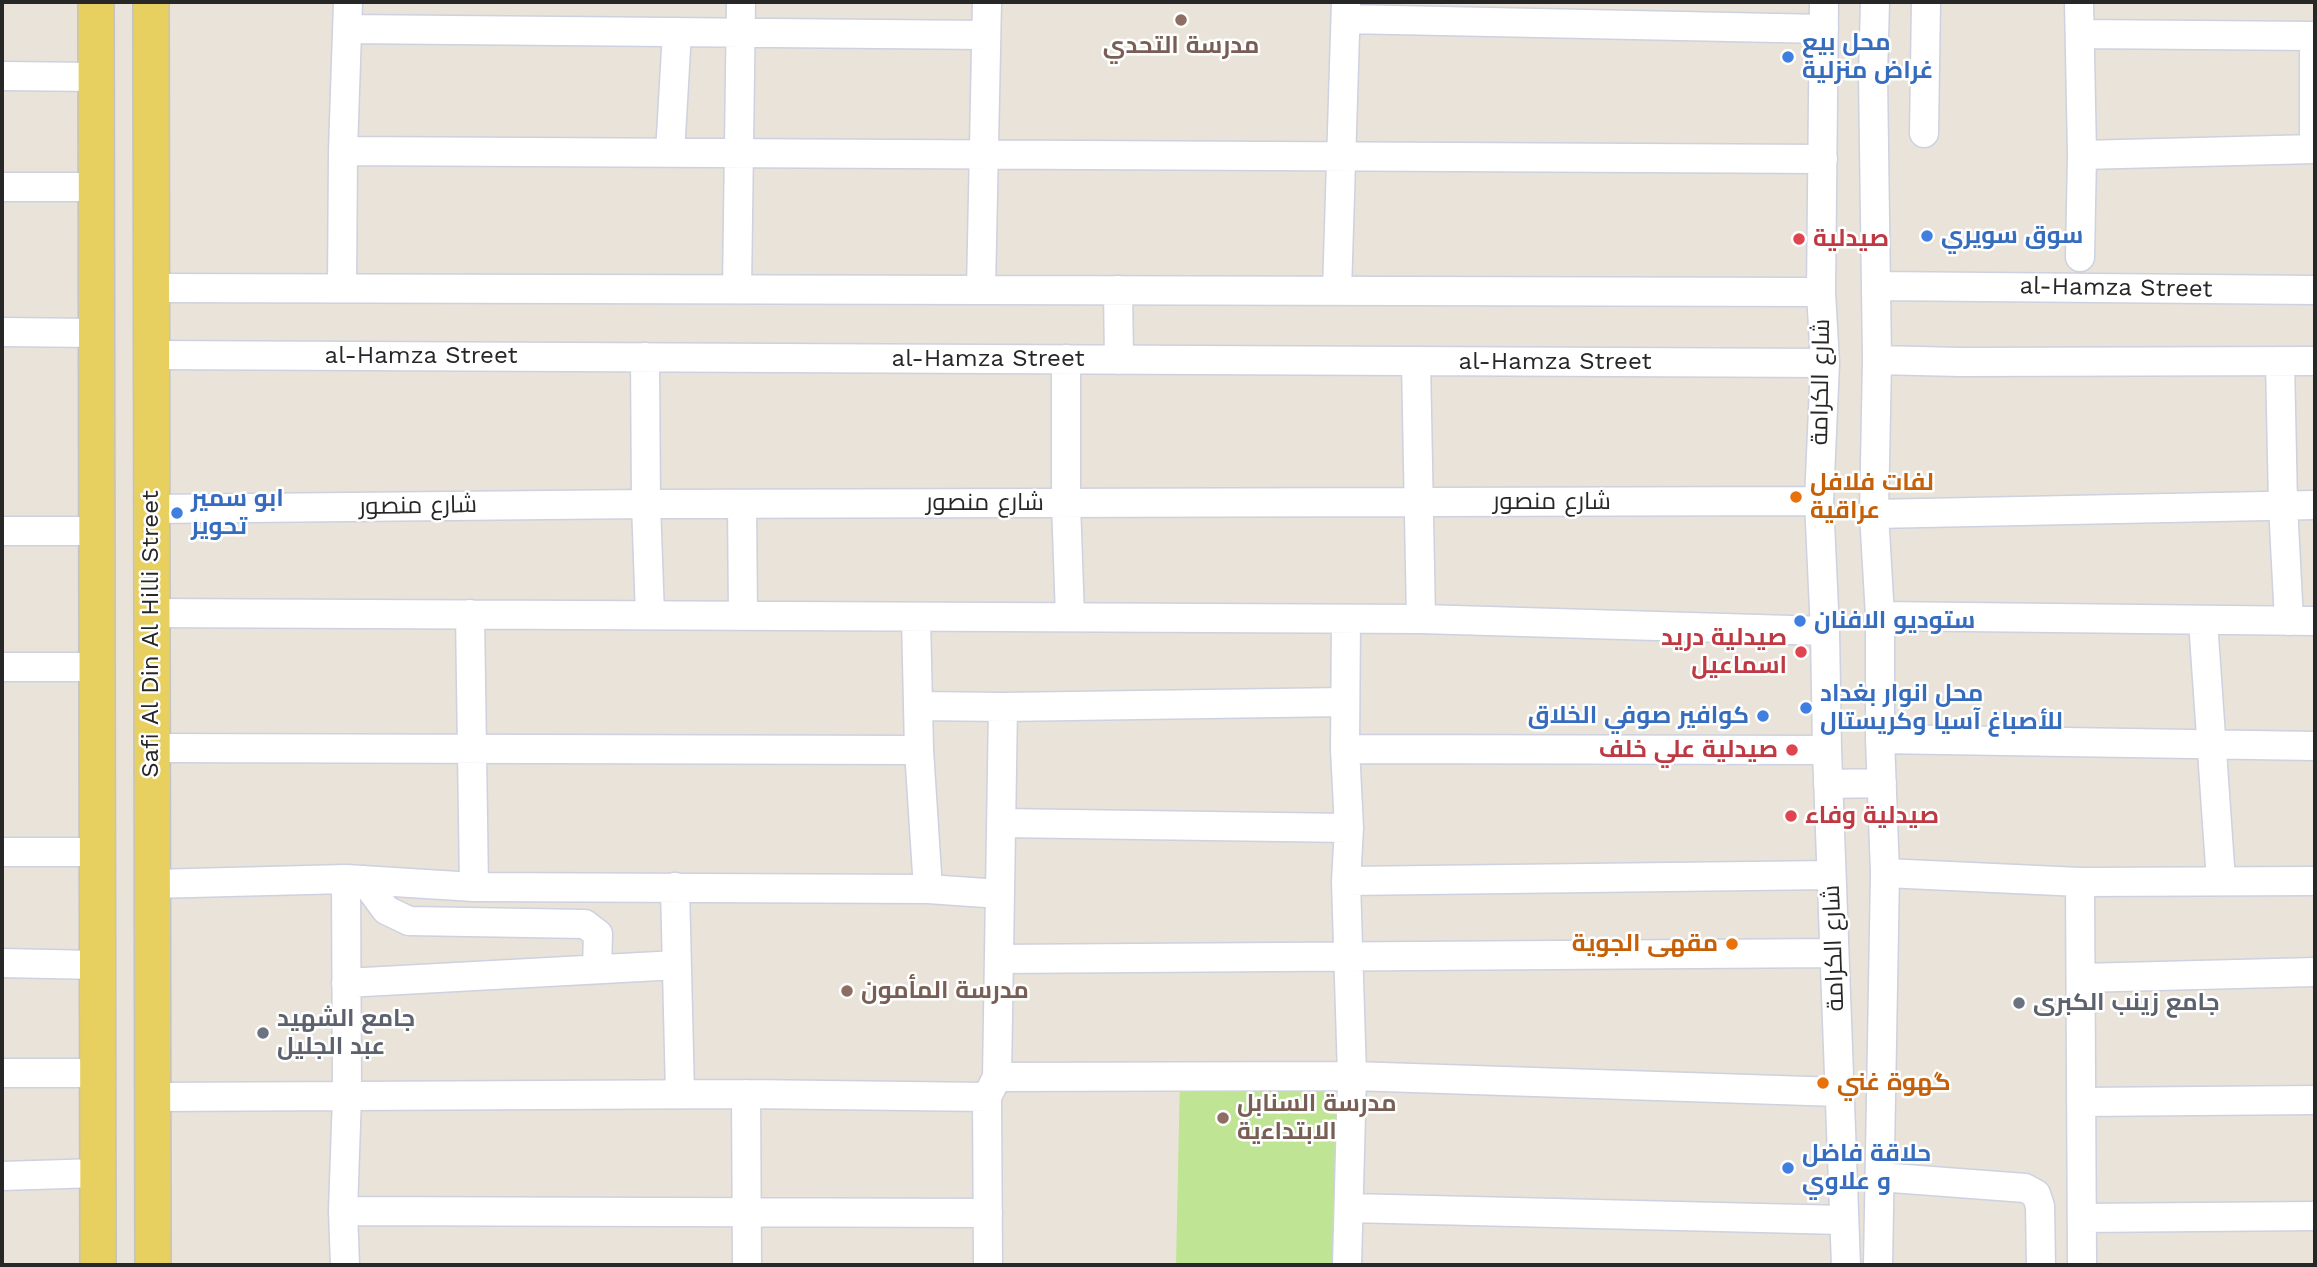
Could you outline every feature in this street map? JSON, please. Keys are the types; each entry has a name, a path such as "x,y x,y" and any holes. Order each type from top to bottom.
{"main road":[{"path":"96,2 98,1265"},
{"name":"Safi Al Din Al Hilli Street","path":"151,2 153,1265"}],"street":[{"path":"737,289 741,2"},
{"path":"981,290 987,2"},
{"name":"شارع الكرامة","path":"1875,2 1873,75 1877,360 1874,514 1880,616 1880,739 1885,873 1878,1265"},
{"path":"1923,133 1926,2"},
{"path":"2079,2 2082,155 2080,257"},
{"path":"1337,291 1346,10 1824,15"},
{"path":"342,288 348,15 677,32 986,35"},
{"name":"شارع الكرامة","path":"1824,15 1821,292 1825,363 1819,501 1846,1265"},
{"path":"670,153 677,32"},
{"path":"2080,34 2315,36 2315,149 2082,155"},
{"path":"2,76 96,77"},
{"path":"343,151 1823,159"},
{"path":"2,187 96,187"},
{"name":"al-Hamza Street","path":"1876,286 2315,290"},
{"path":"151,288 1821,292"},
{"path":"1118,290 1119,360"},
{"path":"2,332 96,333"},
{"name":"al-Hamza Street","path":"151,355 1825,363"},
{"path":"645,357 650,615"},
{"path":"1066,359 1066,503 1070,617"},
{"path":"1877,360 2315,361"},
{"path":"1416,361 1421,619"},
{"path":"1880,616 2302,621 2283,505 2280,361"},
{"name":"شارع منصور","path":"151,509 646,504 1819,501"},
{"path":"742,504 743,616"},
{"path":"1874,514 2315,505"},
{"path":"2,531 97,531"},
{"path":"151,613 1421,619 1825,631"},
{"path":"470,614 474,887"},
{"path":"916,617 919,750 928,889"},
{"path":"1346,619 1345,702 1349,828 1346,881 1352,1076 1348,1265"},
{"path":"2203,621 2221,881"},
{"path":"2,667 97,667"},
{"path":"919,706 1345,702"},
{"path":"988,1265 992,1087 999,959 1003,707"},
{"path":"1880,739 2315,746"},
{"path":"151,748 919,750"},
{"path":"1346,749 1827,750"},
{"path":"1828,784 1882,783"},
{"path":"1001,823 1349,828"},
{"path":"2,852 97,852"},
{"path":"1885,873 2080,882 2315,881"},
{"path":"1346,881 1831,875"},
{"path":"152,884 355,879 474,887 928,889 1000,894"},
{"path":"355,879 386,910 409,920 585,924 598,934 597,969"},
{"path":"345,1265 343,1211 347,1096 346,982 355,879"},
{"path":"2080,882 2082,1265"},
{"path":"675,887 680,1094"},
{"path":"999,959 1834,953"},
{"path":"2,963 97,964"},
{"path":"346,982 677,965"},
{"path":"2081,978 2315,972"},
{"path":"2,1073 97,1073"},
{"path":"153,1097 746,1094 1352,1076 1839,1092"},
{"path":"746,1094 747,1265"},
{"path":"2081,1102 2315,1100"},
{"path":"2,1176 98,1173"},
{"path":"1879,1177 2025,1188 2036,1194 2040,1206 2041,1265"},
{"path":"1349,1208 1843,1220"},
{"path":"343,1211 988,1213"},
{"path":"2082,1218 2315,1216"}],"green space":[{"path":"1352,1076 1347,1265 1176,1265 1180,1077"}],"place":[{"name":"مدرسة التحدي","path":"1181,20"},
{"name":"محل بيع غراض منزلية","path":"1788,57"},
{"name":"سوق سويري","path":"1927,236"},
{"name":"صيدلية","path":"1799,239"},
{"name":"لفات فلافل عراقية","path":"1796,497"},
{"name":"ابو سمير تحوير","path":"177,513"},
{"name":"ستوديو الافنان","path":"1800,621"},
{"name":"صيدلية دريد اسماعيل","path":"1801,652"},
{"name":"محل انوار بغداد للأصباغ آسيا وكريستال","path":"1806,708"},
{"name":"كوافير صوفي الخلاق","path":"1763,716"},
{"name":"صيدلية علي خلف","path":"1792,750"},
{"name":"صيدلية وفاء","path":"1791,816"},
{"name":"مقهى الجوية","path":"1732,944"},
{"name":"مدرسة المأمون","path":"847,991"},
{"name":"جامع زينب الكبرى","path":"2019,1003"},
{"name":"جامع الشهيد عبد الجليل","path":"263,1033"},
{"name":"گهوة غني","path":"1823,1083"},
{"name":"مدرسة السنابل الابتداءية","path":"1223,1118"},
{"name":"حلاقة فاضل و علاوي","path":"1788,1168"}]}
